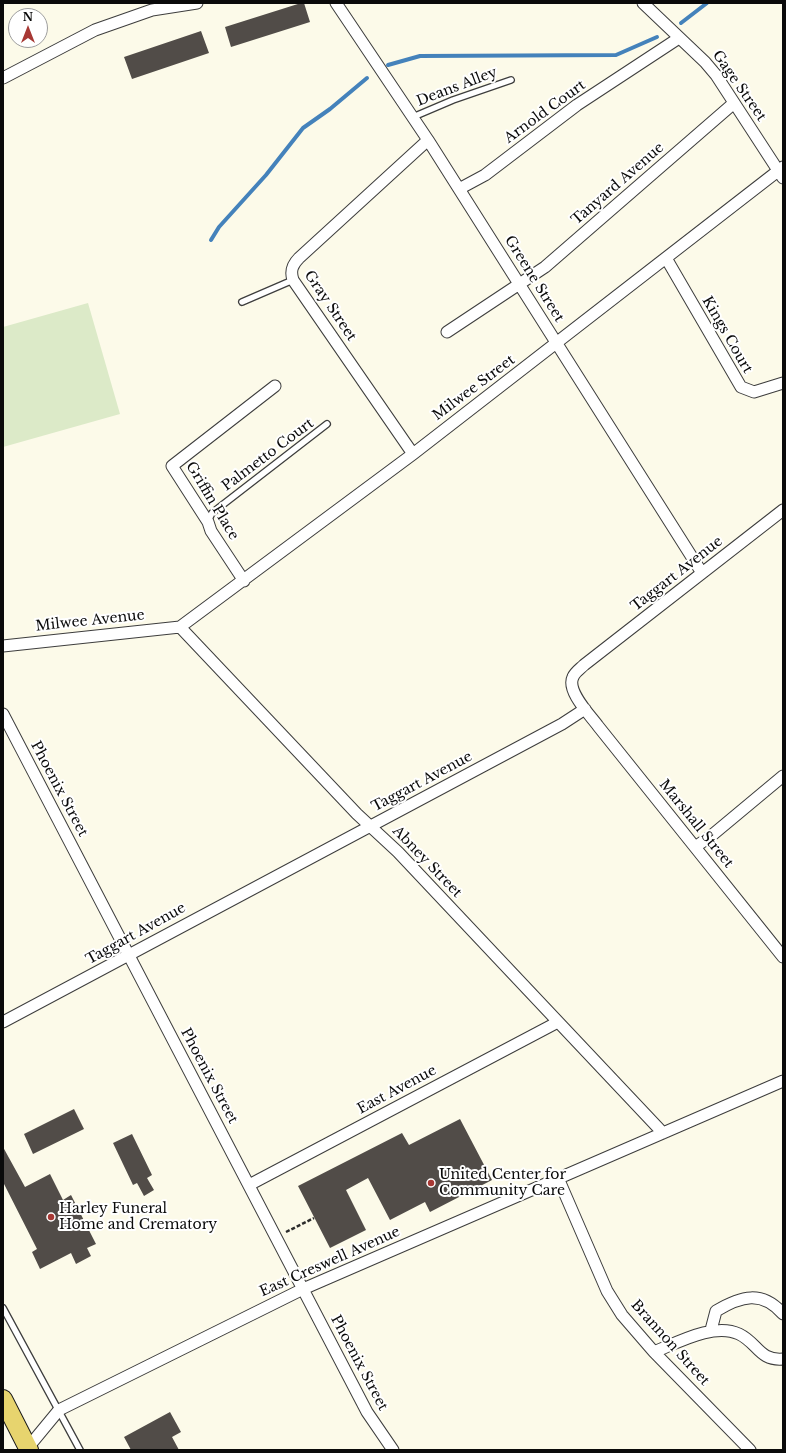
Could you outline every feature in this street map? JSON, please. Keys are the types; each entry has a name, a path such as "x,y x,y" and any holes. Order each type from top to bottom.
{"main road":[{"path":"3,1400 28,1449"}],"street":[{"path":"3,78 95,30 152,10 196,3"},
{"name":"Greene Street","path":"336,3 428,140 702,574"},
{"name":"Gage Street","path":"643,3 705,62 781,172"},
{"name":"Arnold Court","path":"459,190 485,175 577,105 679,38"},
{"name":"Tanyard Avenue","path":"447,332 545,267 734,103"},
{"name":"Gray Street","path":"413,454 293,280 291,271 293,264 428,140"},
{"name":"Milwee Street","path":"180,627 413,454 666,258 781,172"},
{"name":"Kings Court","path":"666,258 741,387 754,392 783,383"},
{"name":"Griffin Place","path":"244,580 211,531 208,522 172,466 275,386"},
{"name":"Taggart Avenue","path":"3,1022 562,724 585,709 573,692 572,682 576,672 783,510"},
{"name":"Milwee Avenue","path":"3,646 180,627"},
{"name":"Abney Street","path":"180,627 663,1133"},
{"name":"Marshall Street","path":"585,709 783,957"},
{"name":"Phoenix Street","path":"3,714 367,1412 393,1450"},
{"path":"695,847 711,836 783,776"},
{"name":"East Avenue","path":"249,1185 558,1022"},
{"name":"East Creswell Avenue","path":"28,1449 59,1410 303,1289 783,1081"},
{"name":"Brannon Street","path":"558,1178 607,1290 622,1315 654,1352 750,1450"},
{"path":"711,1330 716,1311 733,1301 749,1297 765,1300 783,1314"},
{"path":"654,1352 711,1330 739,1333 772,1360 783,1359"}],"lane":[{"name":"Deans Alley","path":"413,117 453,100 511,80"},
{"path":"242,302 293,280"},
{"name":"Palmetto Court","path":"208,522 212,513 327,424"},
{"path":"3,1308 80,1450"}],"path":[{"path":"286,1232 314,1218"}],"green space":[{"path":"88,303 120,414 3,447 3,327"}],"building":[{"path":"304,3 310,22 231,47 225,27"},
{"path":"201,31 209,53 132,79 124,57"},
{"path":"74,1109 84,1129 33,1154 24,1134"},
{"name":"United Center for Community Care","path":"460,1119 492,1180 430,1212 425,1202 390,1220 368,1178 346,1190 366,1230 330,1248 298,1186 402,1133 409,1145"},
{"path":"132,1134 152,1175 147,1178 154,1190 144,1196 137,1183 133,1185 113,1143"},
{"name":"Harley Funeral Home and Crematory","path":"3,1147 25,1187 50,1174 63,1200 71,1195 96,1244 87,1248 91,1256 76,1264 71,1253 40,1269 32,1252 37,1249 3,1182"},
{"path":"170,1412 181,1432 172,1437 179,1450 131,1450 124,1437"}],"waterway":[{"path":"681,23 707,3"},
{"path":"388,65 420,56 616,55 657,37"},
{"path":"211,240 219,227 266,175 303,128 330,109 367,78"}],"place":[{"name":"United Center for Community Care","path":"431,1183"},
{"name":"Harley Funeral Home and Crematory","path":"51,1217"}]}
